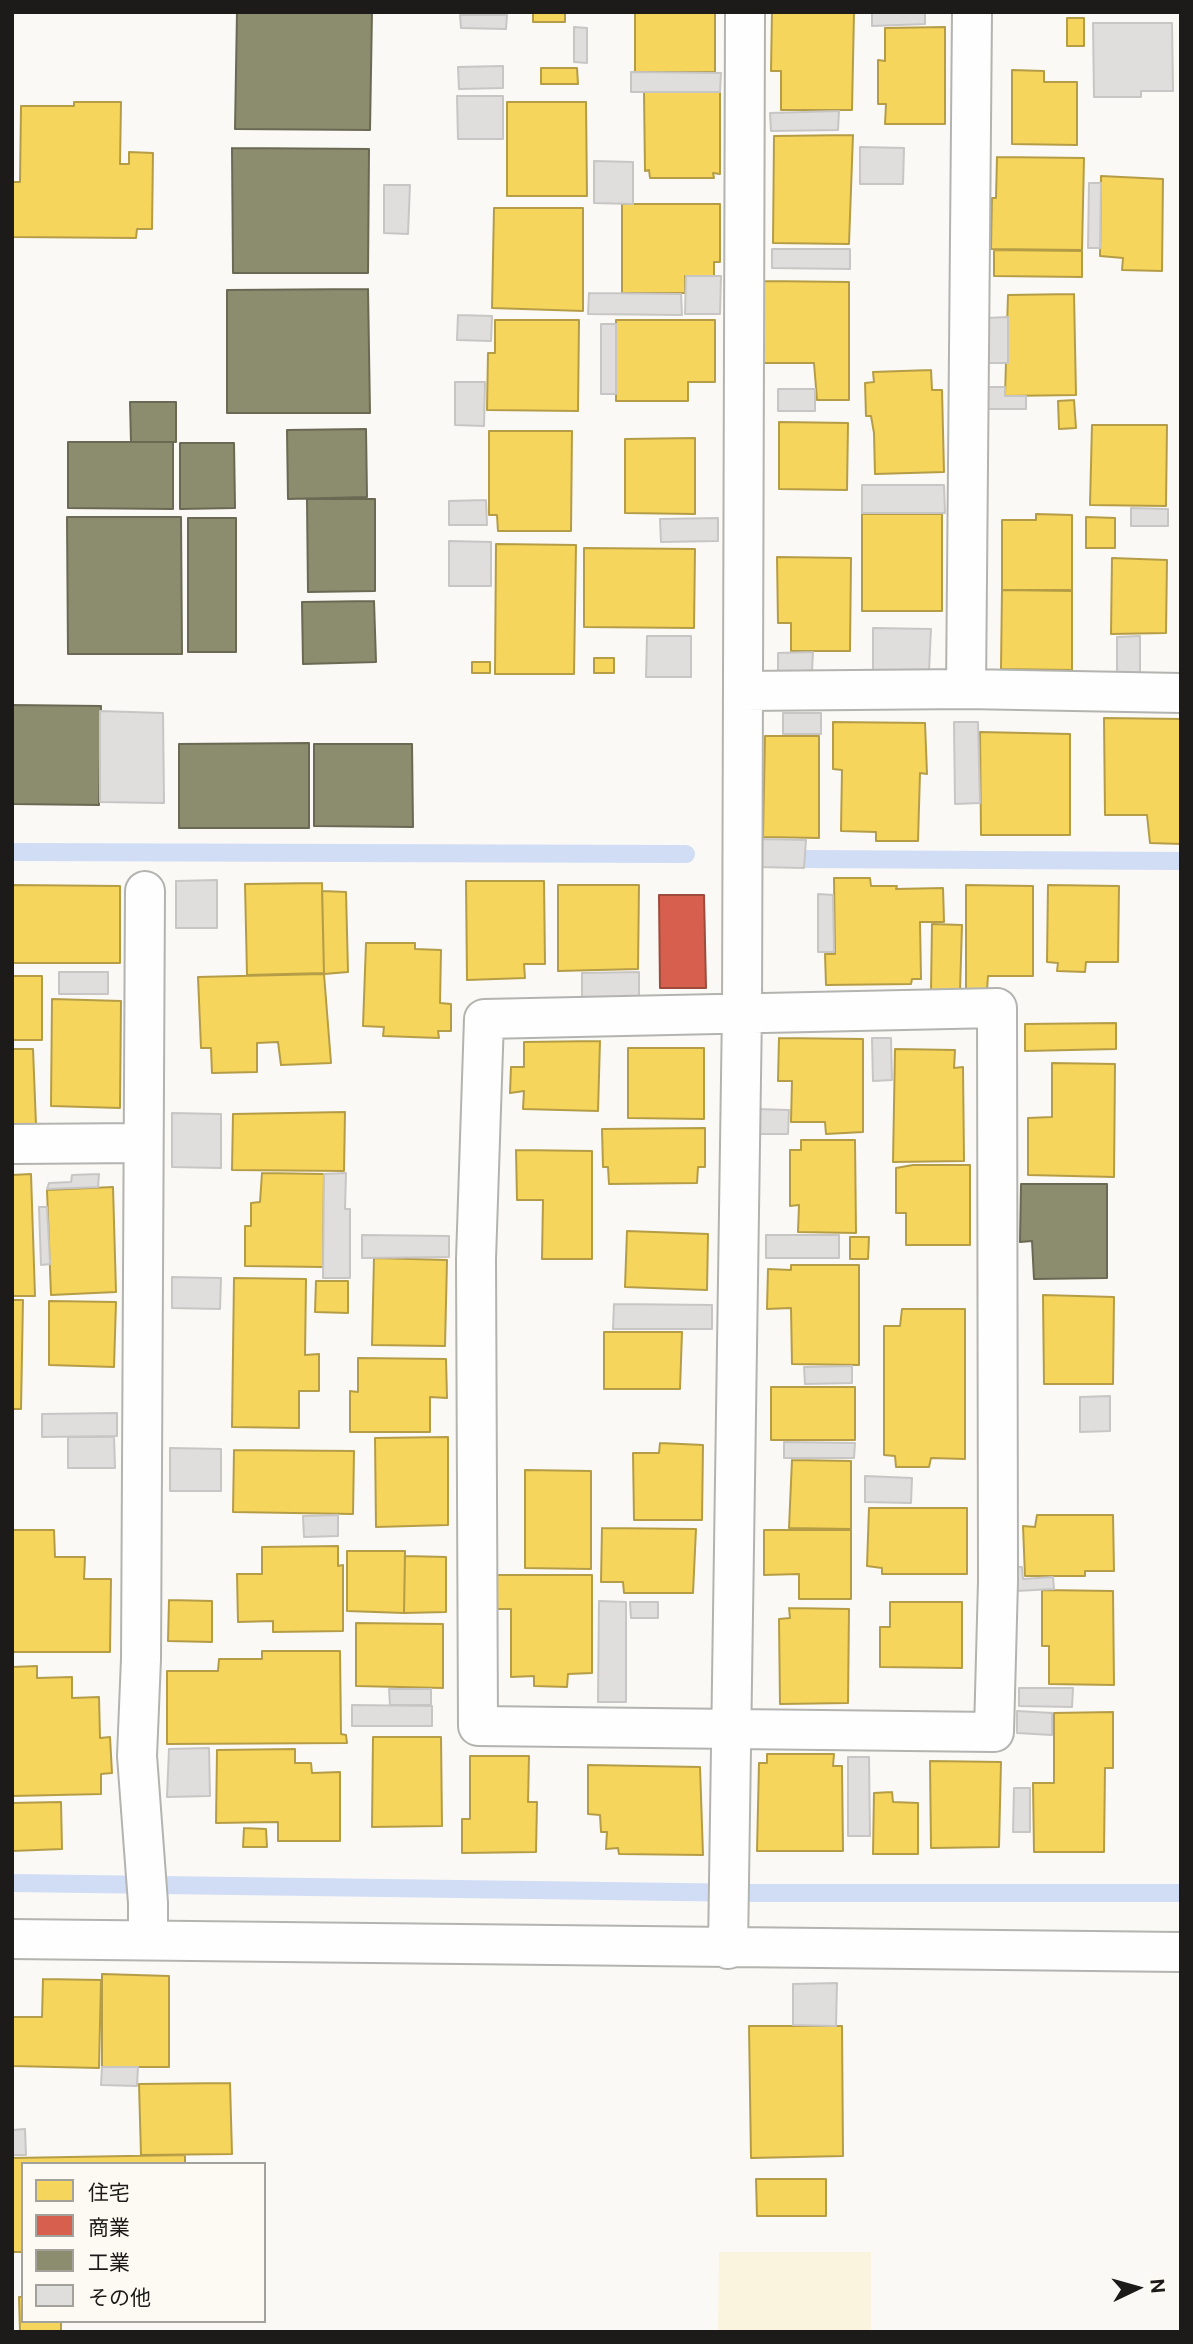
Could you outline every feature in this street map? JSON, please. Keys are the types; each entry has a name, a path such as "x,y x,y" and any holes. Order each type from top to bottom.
{"street":[{"path":"729,1948 742,1012 745,12"},
{"path":"966,689 972,12"},
{"path":"743,691 966,689 1181,694"},
{"path":"145,891 141,1659 137,1756 148,1921"},
{"path":"997,1008 998,1581 994,1731 478,1726 476,1259 484,1019 742,1012 997,1008"},
{"path":"12,1144 143,1143"},
{"path":"12,1939 148,1921 729,1948 1181,1952"}],"sand":[{"path":"719,2252 871,2252 871,2332 718,2332"}],"building: 住宅":[{"path":"533,12 565,12 565,22 533,22"},
{"path":"635,12 715,12 715,72 635,72"},
{"path":"772,12 854,12 852,110 781,110 781,71 771,71"},
{"path":"1067,18 1084,18 1084,46 1067,46"},
{"path":"945,27 945,124 885,124 886,104 878,104 878,60 885,61 885,28"},
{"path":"541,68 577,68 578,84 541,84"},
{"path":"1012,70 1044,71 1044,82 1077,82 1077,145 1012,144"},
{"path":"644,92 720,92 720,174 713,173 714,178 650,178 649,170 645,171"},
{"path":"74,102 121,102 120,164 129,164 129,152 153,153 152,229 137,229 136,238 12,237 12,182 20,182 21,106 74,106"},
{"path":"507,102 586,102 587,196 507,196"},
{"path":"853,135 849,244 773,243 774,136"},
{"path":"997,157 1084,158 1082,250 991,249 992,198 996,198"},
{"path":"1101,176 1163,179 1162,271 1122,270 1123,258 1100,256"},
{"path":"622,204 720,204 720,262 714,262 714,276 685,276 685,293 622,293"},
{"path":"494,208 583,208 583,311 492,308"},
{"path":"994,250 1082,251 1082,277 994,276"},
{"path":"763,281 849,282 849,400 817,400 814,363 762,363"},
{"path":"1074,294 1076,395 1005,396 1008,295"},
{"path":"495,320 579,320 578,411 487,410 488,353 495,353"},
{"path":"616,320 715,320 715,382 688,382 688,401 616,401"},
{"path":"931,370 932,390 942,390 944,472 875,474 874,433 871,416 866,416 865,383 874,382 873,372"},
{"path":"1074,400 1076,428 1059,429 1058,401"},
{"path":"779,422 848,423 847,490 779,489"},
{"path":"1092,425 1167,425 1166,506 1090,505"},
{"path":"489,431 572,431 571,531 498,531 497,515 489,515"},
{"path":"695,438 695,514 625,513 625,439"},
{"path":"862,514 942,514 942,611 862,611"},
{"path":"1036,514 1072,515 1072,590 1002,590 1002,520 1036,520"},
{"path":"1086,517 1115,518 1115,548 1086,548"},
{"path":"496,544 576,545 574,674 495,674"},
{"path":"584,548 695,549 694,628 584,627"},
{"path":"777,557 851,558 850,651 791,651 791,623 778,623"},
{"path":"1112,558 1167,560 1166,633 1111,634"},
{"path":"1002,590 1072,591 1072,670 1001,669"},
{"path":"594,658 614,658 614,673 594,673"},
{"path":"472,662 490,662 490,673 472,673"},
{"path":"1104,718 1181,719 1181,844 1150,843 1147,815 1105,815"},
{"path":"833,722 925,723 927,774 920,773 918,841 876,841 876,832 841,831 842,770 833,769"},
{"path":"980,732 1070,734 1070,835 981,835"},
{"path":"765,736 819,736 819,838 763,837"},
{"path":"834,878 870,878 871,886 897,886 896,889 943,888 944,922 920,922 921,979 912,979 911,984 826,985 825,954 835,954"},
{"path":"466,881 544,881 545,964 524,964 525,978 467,980"},
{"path":"322,883 324,973 247,975 245,884"},
{"path":"12,885 120,886 120,963 12,963"},
{"path":"558,885 639,885 638,969 558,971"},
{"path":"966,885 1033,886 1033,976 988,976 987,990 966,990"},
{"path":"1048,885 1119,886 1118,962 1086,962 1085,972 1057,971 1058,963 1047,962"},
{"path":"322,891 346,892 348,972 324,974"},
{"path":"932,924 962,925 960,991 931,990"},
{"path":"366,943 415,943 415,949 441,950 440,1003 451,1004 451,1031 438,1031 439,1038 383,1036 384,1027 363,1026"},
{"path":"324,974 331,1063 281,1065 278,1042 257,1043 257,1072 212,1073 211,1048 201,1048 198,977"},
{"path":"12,976 42,976 42,1040 12,1040"},
{"path":"52,999 121,1001 120,1108 51,1106"},
{"path":"1116,1023 1116,1049 1025,1051 1025,1024"},
{"path":"779,1038 863,1039 863,1132 826,1134 825,1122 791,1122 792,1081 778,1081"},
{"path":"600,1041 598,1111 523,1109 524,1091 510,1093 511,1067 524,1067 524,1042"},
{"path":"628,1048 704,1048 704,1119 628,1118"},
{"path":"12,1049 33,1049 36,1125 12,1126"},
{"path":"895,1049 955,1050 954,1068 963,1067 964,1161 893,1162"},
{"path":"1052,1063 1115,1064 1114,1177 1028,1175 1028,1118 1052,1117"},
{"path":"345,1112 344,1171 232,1170 233,1114"},
{"path":"705,1128 705,1167 698,1167 697,1183 609,1184 608,1167 603,1167 602,1129"},
{"path":"801,1140 855,1140 856,1233 798,1232 799,1205 790,1206 790,1150 801,1150"},
{"path":"516,1150 592,1151 592,1259 542,1259 543,1200 517,1200"},
{"path":"913,1165 970,1165 970,1245 906,1245 906,1213 896,1213 896,1168"},
{"path":"262,1173 324,1174 323,1267 245,1266 245,1226 251,1226 251,1203 260,1202"},
{"path":"31,1174 35,1296 12,1296 12,1175"},
{"path":"113,1187 116,1292 51,1295 47,1190"},
{"path":"627,1231 708,1234 707,1290 625,1287"},
{"path":"850,1237 869,1237 868,1259 850,1259"},
{"path":"374,1258 447,1260 445,1346 372,1345"},
{"path":"791,1265 859,1265 859,1365 792,1364 791,1308 767,1309 768,1269 791,1270"},
{"path":"234,1278 306,1279 305,1355 319,1354 319,1391 299,1391 299,1428 232,1427"},
{"path":"316,1281 348,1281 348,1313 315,1312"},
{"path":"1043,1295 1114,1297 1113,1384 1044,1384"},
{"path":"12,1300 23,1300 21,1409 12,1409"},
{"path":"49,1301 116,1302 114,1367 49,1365"},
{"path":"902,1309 965,1309 965,1459 931,1458 929,1467 896,1467 895,1456 884,1455 884,1326 900,1326"},
{"path":"604,1332 682,1332 680,1389 604,1389"},
{"path":"358,1358 446,1359 447,1398 430,1397 430,1432 350,1432 350,1391 358,1392"},
{"path":"771,1387 855,1387 855,1440 771,1440"},
{"path":"448,1437 448,1525 376,1527 375,1438"},
{"path":"660,1443 703,1445 702,1520 634,1520 633,1453 659,1453"},
{"path":"234,1450 354,1451 353,1514 233,1512"},
{"path":"792,1460 851,1461 851,1529 789,1528"},
{"path":"525,1470 591,1471 591,1569 525,1568"},
{"path":"869,1508 967,1508 967,1574 882,1574 882,1568 867,1566"},
{"path":"1037,1515 1113,1515 1114,1571 1085,1571 1085,1576 1025,1576 1023,1526 1035,1527"},
{"path":"602,1528 696,1529 693,1593 624,1593 623,1582 601,1582"},
{"path":"12,1530 54,1530 55,1557 85,1557 84,1579 111,1579 110,1652 12,1652"},
{"path":"764,1530 851,1530 851,1599 799,1599 799,1574 764,1575"},
{"path":"338,1546 338,1566 343,1565 343,1631 273,1632 273,1621 238,1622 237,1574 262,1574 262,1547"},
{"path":"347,1551 405,1551 404,1613 347,1611"},
{"path":"405,1556 446,1557 446,1612 404,1613"},
{"path":"497,1575 592,1575 592,1673 568,1674 567,1687 534,1686 534,1676 511,1677 511,1609 497,1609"},
{"path":"1042,1590 1113,1591 1114,1685 1049,1684 1049,1646 1042,1646"},
{"path":"169,1600 212,1601 212,1642 168,1641"},
{"path":"890,1602 962,1602 962,1668 880,1667 880,1627 890,1627"},
{"path":"789,1608 849,1609 848,1703 780,1704 779,1619 790,1618"},
{"path":"356,1623 443,1624 443,1688 356,1686"},
{"path":"262,1651 340,1651 341,1734 346,1735 347,1743 167,1744 167,1671 218,1671 219,1659 262,1659"},
{"path":"37,1666 37,1678 72,1677 72,1698 99,1697 100,1738 110,1737 112,1773 101,1774 101,1794 12,1796 12,1667"},
{"path":"1113,1712 1113,1768 1105,1768 1104,1852 1034,1852 1033,1783 1054,1783 1054,1713"},
{"path":"373,1737 441,1737 442,1826 372,1827"},
{"path":"295,1749 295,1763 311,1763 312,1773 340,1772 340,1841 278,1841 278,1822 216,1823 217,1750"},
{"path":"767,1754 834,1754 833,1766 842,1766 843,1851 757,1851 759,1763 767,1763"},
{"path":"470,1756 529,1756 528,1802 537,1802 536,1852 462,1853 462,1819 470,1819"},
{"path":"930,1761 1001,1762 999,1847 931,1848"},
{"path":"588,1765 700,1767 703,1855 619,1854 618,1848 606,1849 607,1832 601,1832 600,1815 588,1814"},
{"path":"892,1792 893,1802 918,1803 918,1854 873,1854 874,1793"},
{"path":"61,1802 62,1849 12,1851 12,1803"},
{"path":"244,1828 266,1829 267,1847 243,1847"},
{"path":"102,1974 169,1976 169,2067 102,2067"},
{"path":"43,1979 101,1980 99,2068 12,2066 12,2017 42,2017"},
{"path":"749,2026 842,2026 843,2156 751,2158"},
{"path":"230,2083 232,2154 141,2155 139,2084"},
{"path":"185,2155 185,2162 21,2162 21,2252 12,2252 12,2158"},
{"path":"756,2179 826,2179 826,2216 757,2216"},
{"path":"19,2297 21,2323 61,2323 61,2332 20,2332"}],"building: 商業":[{"path":"659,895 704,895 706,988 660,988"}],"building: 工業":[{"path":"237,12 372,12 370,130 235,129"},
{"path":"232,148 369,149 368,273 233,273"},
{"path":"368,289 370,413 227,413 227,290"},
{"path":"130,402 176,402 176,442 131,442"},
{"path":"366,429 367,497 288,499 287,430"},
{"path":"68,442 173,442 173,509 68,508"},
{"path":"180,443 234,443 235,508 180,509"},
{"path":"307,499 375,499 375,591 308,592"},
{"path":"67,517 181,517 182,654 68,654"},
{"path":"188,518 236,518 236,652 188,652"},
{"path":"374,601 376,662 303,664 302,602"},
{"path":"12,705 101,706 99,805 12,804"},
{"path":"309,743 309,828 179,828 179,744"},
{"path":"314,744 412,744 413,827 314,826"},
{"path":"1021,1184 1107,1184 1107,1278 1034,1279 1032,1241 1020,1242"}],"building: その他":[{"path":"872,12 925,12 925,24 872,26"},
{"path":"460,15 507,15 506,29 461,28"},
{"path":"1093,23 1172,23 1173,91 1141,91 1141,97 1094,97"},
{"path":"574,27 587,28 587,63 574,62"},
{"path":"503,66 503,88 459,89 458,67"},
{"path":"631,72 721,73 720,92 631,92"},
{"path":"457,96 503,96 503,139 458,139"},
{"path":"839,111 838,130 771,131 770,113"},
{"path":"860,147 904,148 903,184 860,184"},
{"path":"594,161 633,162 633,204 594,203"},
{"path":"1089,183 1101,183 1100,248 1088,248"},
{"path":"384,185 410,185 408,234 384,233"},
{"path":"772,249 850,249 850,269 772,268"},
{"path":"686,276 721,276 720,314 685,314"},
{"path":"589,293 681,294 682,315 588,314"},
{"path":"458,315 492,316 491,341 457,340"},
{"path":"1008,317 1008,363 987,363 987,318"},
{"path":"601,324 616,324 616,394 601,394"},
{"path":"455,382 485,382 484,426 455,425"},
{"path":"987,387 1005,387 1005,396 1026,396 1026,409 987,409"},
{"path":"778,389 815,389 815,411 778,411"},
{"path":"862,485 944,485 945,513 862,513"},
{"path":"486,500 487,525 449,525 449,501"},
{"path":"1131,508 1168,509 1168,526 1131,526"},
{"path":"718,518 718,541 661,542 660,519"},
{"path":"449,541 491,542 491,586 449,586"},
{"path":"873,628 931,629 929,671 873,670"},
{"path":"647,636 691,636 691,677 646,677"},
{"path":"1140,636 1140,673 1117,673 1117,637"},
{"path":"813,652 812,671 778,672 778,653"},
{"path":"100,711 163,713 164,803 100,802"},
{"path":"783,713 821,713 821,734 783,734"},
{"path":"954,722 978,722 980,803 955,804"},
{"path":"759,839 806,840 804,868 759,867"},
{"path":"217,880 217,928 176,928 176,881"},
{"path":"818,894 833,895 834,952 818,952"},
{"path":"59,972 108,972 108,994 59,994"},
{"path":"639,972 639,996 582,998 582,973"},
{"path":"872,1038 891,1038 892,1080 873,1081"},
{"path":"755,1109 789,1110 788,1134 755,1134"},
{"path":"172,1113 221,1114 221,1168 172,1167"},
{"path":"346,1173 345,1209 350,1209 350,1278 323,1278 324,1174"},
{"path":"99,1174 98,1187 47,1189 49,1183 71,1182 72,1175"},
{"path":"39,1207 47,1207 50,1264 41,1265"},
{"path":"362,1235 449,1236 449,1257 362,1258"},
{"path":"766,1235 839,1235 839,1258 766,1258"},
{"path":"172,1277 221,1278 220,1309 172,1308"},
{"path":"614,1304 712,1305 712,1329 613,1329"},
{"path":"852,1366 852,1383 805,1384 804,1367"},
{"path":"1110,1396 1110,1431 1080,1432 1080,1397"},
{"path":"117,1413 117,1436 42,1437 42,1414"},
{"path":"68,1437 114,1437 115,1468 68,1468"},
{"path":"784,1442 855,1443 854,1458 784,1458"},
{"path":"170,1448 221,1449 221,1491 170,1491"},
{"path":"865,1476 912,1478 911,1503 865,1502"},
{"path":"338,1515 338,1536 304,1537 303,1516"},
{"path":"1015,1567 1022,1567 1023,1579 1053,1577 1054,1589 1016,1591"},
{"path":"599,1601 626,1602 626,1702 598,1702"},
{"path":"630,1602 658,1602 658,1618 631,1618"},
{"path":"1019,1688 1073,1688 1072,1707 1019,1706"},
{"path":"389,1689 431,1689 431,1705 390,1705"},
{"path":"352,1705 432,1706 432,1726 352,1726"},
{"path":"1017,1711 1052,1713 1052,1735 1017,1733"},
{"path":"209,1748 210,1796 167,1797 169,1749"},
{"path":"848,1757 869,1757 870,1836 848,1836"},
{"path":"1014,1788 1030,1788 1030,1832 1013,1832"},
{"path":"837,1983 836,2026 793,2025 793,1984"},
{"path":"102,2067 138,2067 137,2086 101,2085"},
{"path":"25,2129 26,2155 12,2155 12,2130"}],"waterway":[{"path":"12,852 686,854"},
{"path":"802,859 1181,861"},
{"path":"12,1883 755,1893 1181,1893"}]}
